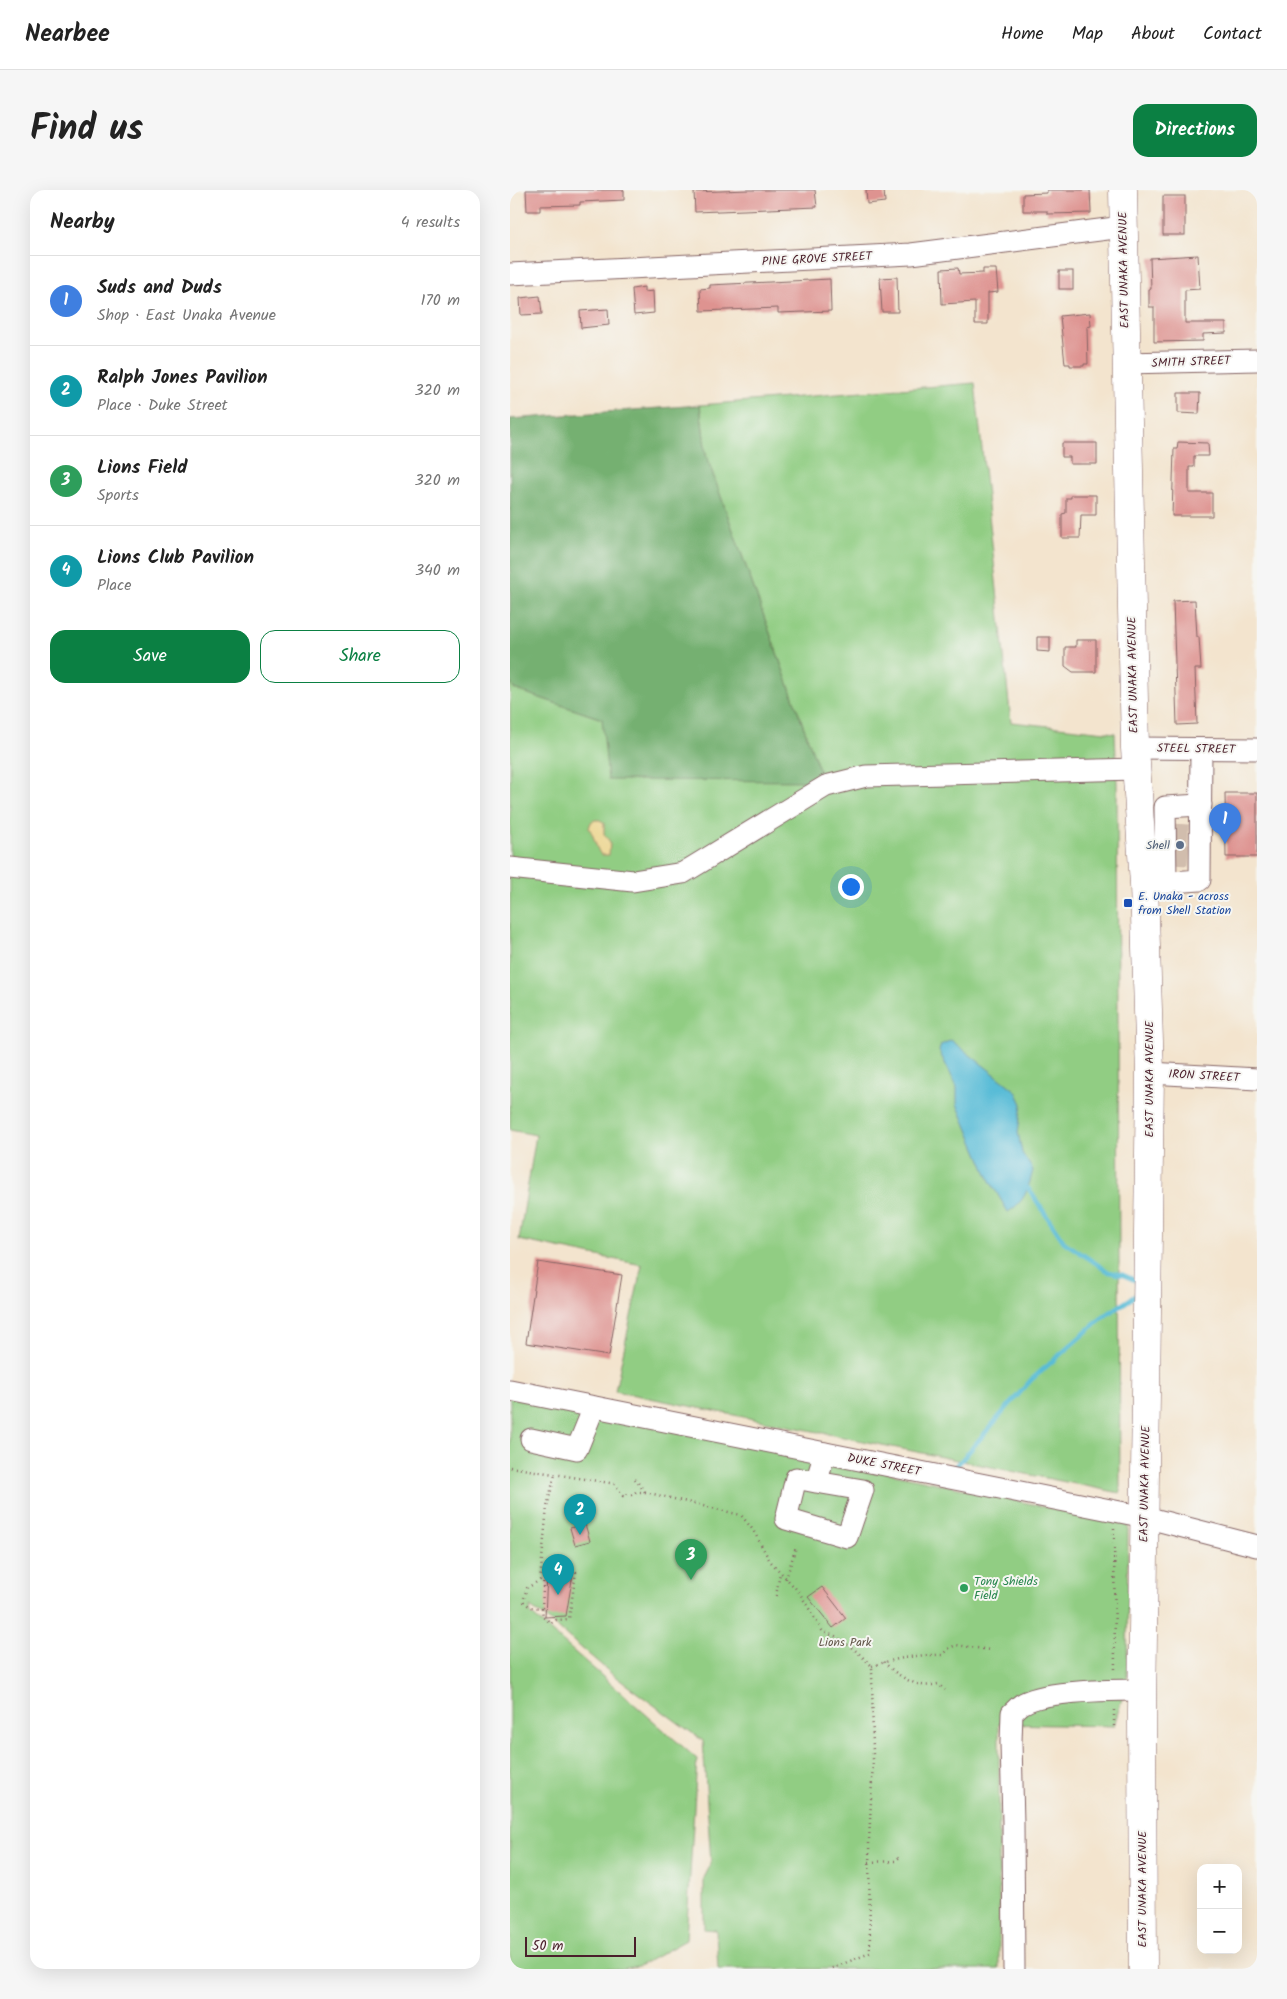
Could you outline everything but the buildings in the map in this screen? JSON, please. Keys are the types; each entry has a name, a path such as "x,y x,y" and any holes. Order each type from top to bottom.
{"main road":[{"name":"EAST UNAKA AVENUE","path":"1123,190 1122,227 1136,768 1155,883 1150,1074 1142,1690 1143,1969"}],"street":[{"name":"PINE GROVE STREET","path":"510,274 911,254 1122,227"},
{"name":"SMITH STREET","path":"1126,363 1257,360"},
{"name":"STEEL STREET","path":"510,868 633,881 683,873 826,786 866,776 1136,768 1201,749 1257,750"},
{"path":"1155,883 1181,845 1201,804 1201,749"},
{"path":"1136,768 1165,807 1181,845 1200,880 1155,883"},
{"path":"1165,807 1201,804"},
{"name":"IRON STREET","path":"1150,1074 1257,1079"},
{"name":"DUKE STREET","path":"510,1390 1144,1517 1257,1546"},
{"path":"531,1439 577,1449 594,1407"},
{"path":"816,1482 825,1453"},
{"path":"1014,1969 1012,1713 1023,1703 1047,1695 1142,1690"}],"path":[{"path":"510,1467 615,1484 623,1496 626,1494 630,1496 636,1492 645,1492 741,1515 753,1530 770,1561 799,1592 823,1632 842,1641 872,1666 873,1761 869,1862 870,1953 830,1969"},
{"path":"542,1608 530,1607 523,1600 527,1588 540,1580 547,1507 555,1474"},
{"path":"635,1479 645,1492"},
{"path":"1112,1522 1115,1531 1114,1726"},
{"path":"786,1580 796,1547"},
{"path":"544,1570 576,1572 569,1619 556,1620 551,1623 542,1617 542,1608 544,1570"},
{"path":"776,1596 780,1573"},
{"path":"872,1666 884,1662 928,1655 942,1655 956,1645 990,1650"},
{"path":"884,1662 890,1669 904,1678 922,1685 938,1684 945,1690"},
{"path":"869,1862 895,1861 901,1856"}],"green space":[{"path":"975,383 1011,722 1115,733 1117,783 1120,1493 615,1391 642,1265 519,1240 536,1135 510,1130 510,681 514,689 602,719 823,781 706,455 700,405"},
{"path":"700,405 706,455 823,781 608,780 602,719 514,689 510,681 510,419"},
{"name":"Lions Park","path":"510,1390 1128,1525 1127,1681 1114,1726 999,1724 999,1969 718,1969 716,1930 704,1929 704,1878 711,1864 703,1741 613,1675 545,1617 530,1607 531,1614 697,1759 686,1940 639,1966 620,1969 510,1969"}],"sand":[{"path":"600,820 604,823 604,834 610,842 609,855 601,855 597,849 589,828 591,822"}],"water":[{"path":"951,1040 1016,1091 1022,1104 1018,1132 1022,1153 1033,1170 1025,1194 1018,1204 1008,1212 990,1181 957,1104 957,1087 939,1051 941,1045"}],"waterway":[{"path":"1028,1188 1064,1242 1109,1272 1137,1281"},
{"path":"953,1470 1031,1380 1103,1317 1138,1294"}],"tunnel":[{"path":"1172,834 1188,835"},
{"path":"1172,854 1188,855"}],"place":[{"name":"Suds and Duds","path":"1225,844"},
{"name":"Shell","path":"1180,845"},
{"name":"E. Unaka - across from Shell Station","path":"1128,903"},
{"name":"Ralph Jones Pavilion","path":"580,1535"},
{"name":"Lions Field","path":"691,1580"},
{"name":"Tony Shields Field","path":"964,1588"},
{"name":"Lions Club Pavilion","path":"558,1595"}]}
